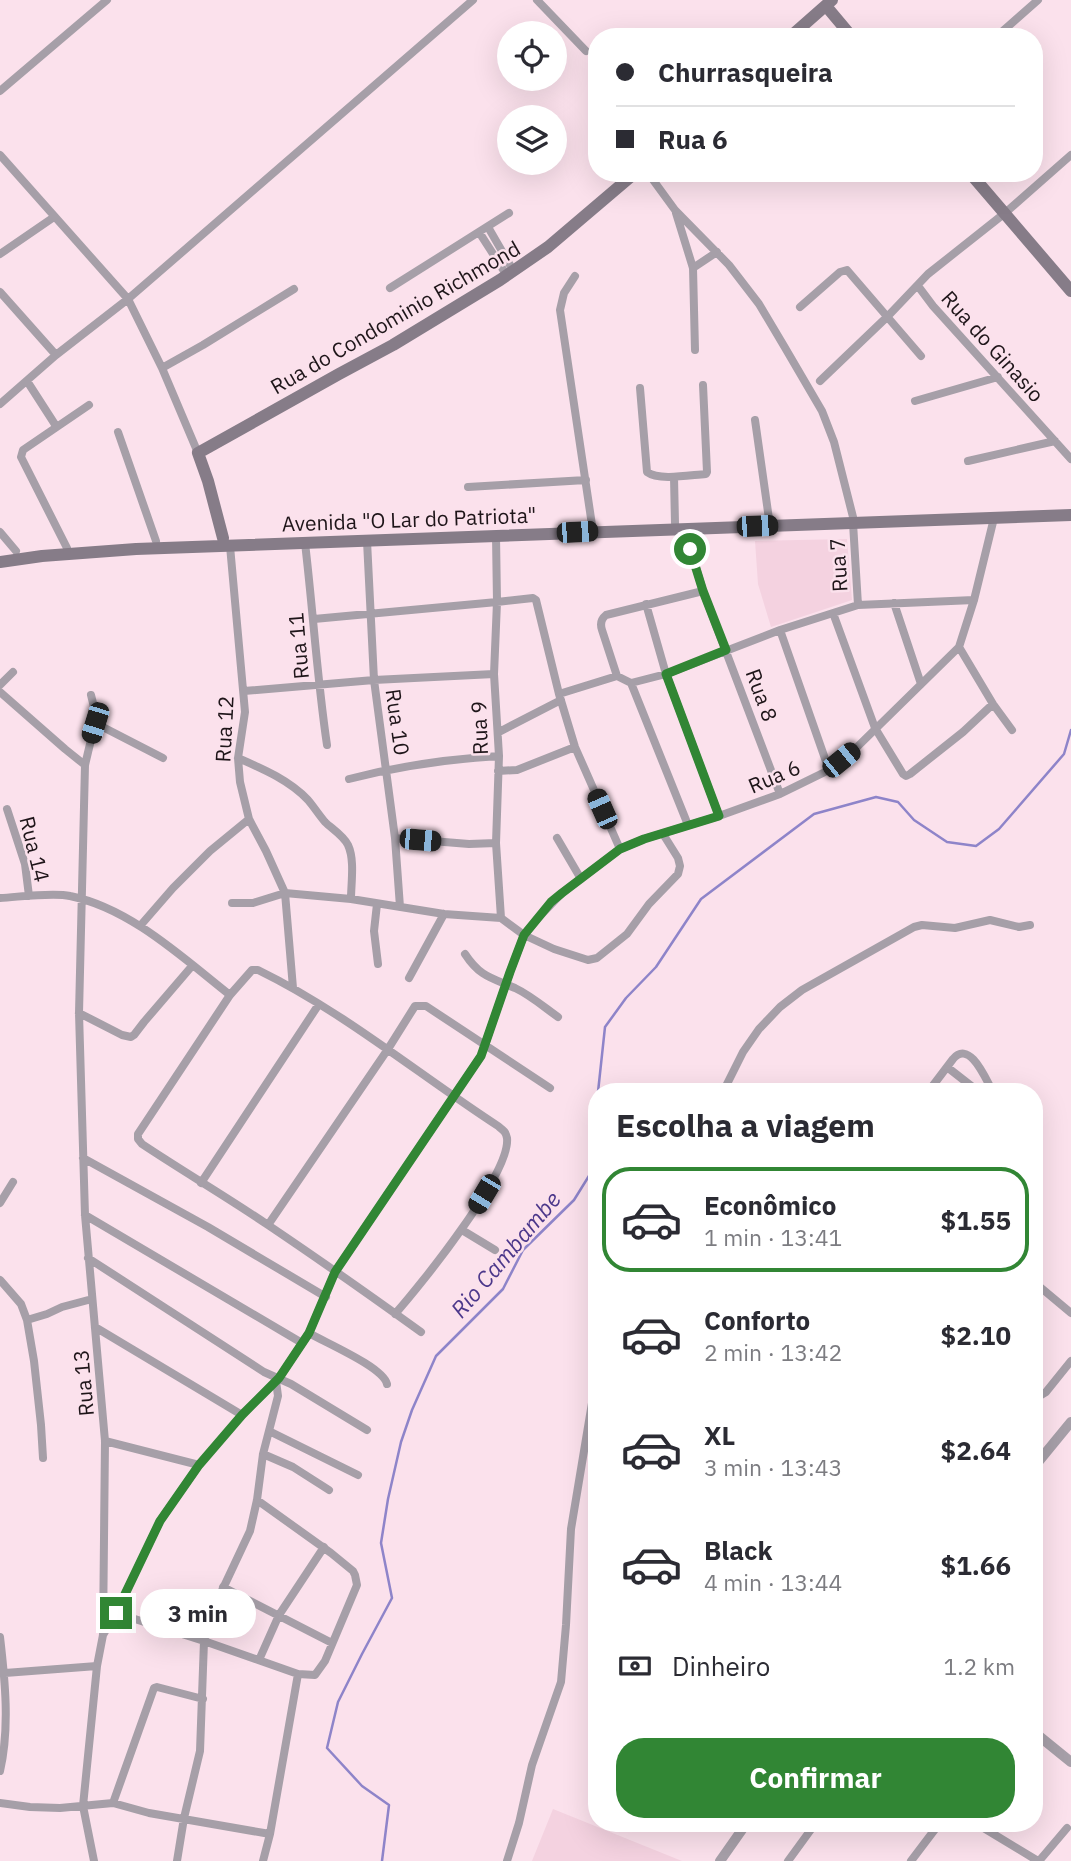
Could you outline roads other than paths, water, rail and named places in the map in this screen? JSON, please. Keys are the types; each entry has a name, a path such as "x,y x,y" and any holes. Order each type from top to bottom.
{"main road":[{"path":"799,28 826,2 845,28"},
{"name":"Rua do Condominio Richmond","path":"198,453 393,345 548,247 624,182"},
{"path":"978,182 1071,291"},
{"path":"198,453 227,542"},
{"name":"Avenida \"O Lar do Patriota\"","path":"0,553 156,541 367,541 769,519 853,520 1071,508"},
{"name":"Avenida \"O Lar do Patriota\"","path":"0,562 42,556 227,542 360,535 592,525 1071,515"}],"street":[{"path":"0,91 107,0"},
{"path":"0,404 56,355 128,299 473,0"},
{"path":"537,0 586,51"},
{"path":"1006,28 1038,0"},
{"path":"0,155 128,299 162,368 198,453"},
{"path":"1043,180 1071,155"},
{"path":"655,182 675,210 693,268 695,350"},
{"path":"820,381 929,274 1040,182"},
{"name":"Rua 7","path":"675,210 717,252 759,304 822,411 834,442 853,520 858,605"},
{"path":"390,288 509,213"},
{"path":"0,254 54,217"},
{"path":"488,227 505,272"},
{"path":"479,232 505,272"},
{"path":"693,268 717,252"},
{"path":"800,307 844,270 850,273 920,356"},
{"path":"575,276 564,293 560,310 592,525"},
{"name":"Rua do Ginasio","path":"918,286 1071,459"},
{"path":"162,368 294,289"},
{"path":"0,292 56,355"},
{"path":"915,401 998,377"},
{"path":"27,381 56,426"},
{"path":"640,388 647,472 654,476 674,477 707,472 702,385"},
{"path":"67,548 22,457 23,450 89,405"},
{"path":"755,420 769,519"},
{"path":"118,432 156,541"},
{"path":"968,461 1055,441"},
{"name":"Rua 8","path":"674,477 679,525 780,794"},
{"path":"468,487 586,480"},
{"name":"Rua 6","path":"103,1634 116,1613 160,1521 199,1465 242,1415 277,1380 309,1333 335,1272 481,1056 524,935 551,902 620,849 780,794 829,770 853,751 960,647 994,518"},
{"path":"0,532 16,551"},
{"name":"Rua 9","path":"496,536 494,674 499,732 496,843 501,918"},
{"name":"Rua 10","path":"367,541 374,680 395,838 400,906"},
{"name":"Rua 12","path":"227,542 244,691 245,712 238,758 240,782 250,819 285,893 293,988"},
{"name":"Rua 11","path":"305,543 318,684 327,745"},
{"path":"703,591 606,615 601,621 601,630 617,676 631,683 666,674 780,630 858,605 974,600"},
{"path":"314,619 497,603 530,597 536,600 575,747 620,849"},
{"path":"646,604 666,674 719,816"},
{"path":"894,604 921,684"},
{"path":"833,613 875,727 906,776 963,732 993,704"},
{"path":"780,630 829,770"},
{"path":"960,647 993,704 1012,730"},
{"path":"0,685 13,672"},
{"path":"244,691 374,680 494,674"},
{"path":"499,732 560,697 617,676"},
{"path":"631,683 688,825"},
{"path":"0,692 85,765"},
{"path":"91,695 95,723 163,758"},
{"name":"Rua 13","path":"94,1861 83,1806 97,1665 103,1634 105,1441 85,1215 79,1013 85,765 95,723"},
{"path":"498,771 517,769 575,747"},
{"path":"349,779 387,769 445,760 499,756"},
{"path":"238,758 289,784 307,799 325,822 348,844 351,854 351,899"},
{"name":"Rua 14","path":"8,809 25,864 29,896"},
{"path":"140,926 173,888 211,851 250,819"},
{"path":"232,903 253,903 285,893 351,899 444,914 501,918 524,935 554,949 593,960 627,934 649,904 678,874 678,858 663,834"},
{"path":"395,838 469,845 496,843"},
{"path":"557,838 581,879"},
{"path":"0,898 69,895 117,911 230,995"},
{"path":"377,904 374,931 379,964"},
{"path":"409,978 444,914"},
{"path":"728,1083 743,1052 759,1029 780,1007 813,984 914,928 922,925 955,928 990,920 1019,927 1030,925"},
{"path":"465,954 474,967 517,989 558,1017"},
{"path":"79,1013 131,1037 192,966"},
{"path":"395,1314 462,1230 504,1156 507,1136 505,1131 319,1004 258,970 252,970 230,995 138,1134 138,1139 268,1225 395,1314 422,1332"},
{"path":"201,1183 319,1004"},
{"path":"268,1225 415,1006 426,1006 550,1088"},
{"path":"935,1083 957,1054 961,1053 974,1058 988,1083"},
{"path":"947,1067 967,1083"},
{"path":"83,1158 208,1227 326,1297"},
{"path":"0,1203 13,1182"},
{"path":"85,1215 302,1343"},
{"path":"462,1230 495,1250"},
{"path":"88,1258 264,1373 367,1430"},
{"path":"0,1280 21,1304 27,1320 43,1458"},
{"path":"1043,1290 1071,1313"},
{"path":"27,1320 92,1299"},
{"path":"95,1326 242,1415"},
{"path":"309,1333 364,1362 383,1376 387,1384"},
{"path":"1043,1394 1071,1361"},
{"path":"177,1861 200,1751 204,1641 211,1614 246,1543 257,1500 263,1454 278,1396 277,1380"},
{"path":"1043,1455 1071,1422"},
{"path":"507,1861 533,1765 561,1682 571,1529 588,1427"},
{"path":"269,1431 358,1475"},
{"path":"105,1441 199,1465"},
{"path":"263,1454 293,1466 329,1490"},
{"path":"116,1613 298,1674 315,1675 325,1661 357,1580 353,1570 257,1500"},
{"path":"259,1660 279,1615 324,1548"},
{"path":"223,1587 332,1643"},
{"path":"0,1637 5,1673 2,1686 5,1719 0,1770"},
{"path":"5,1673 97,1665"},
{"path":"263,1861 298,1674"},
{"path":"113,1803 154,1688 203,1699"},
{"path":"1043,1739 1071,1762"},
{"path":"0,1803 60,1808 113,1803 149,1813 270,1834"},
{"path":"991,1832 1038,1861 1067,1828"},
{"path":"720,1861 740,1832"},
{"path":"788,1861 809,1832"},
{"path":"911,1861 933,1832"}],"waterway":[{"name":"Rio Cambambe","path":"599,1083 605,1027 626,998 656,967 701,899 814,814 876,797 898,802 914,820 947,842 976,846 999,829 1064,754 1071,730"},
{"name":"Rio Cambambe","path":"382,1861 389,1805 362,1786 327,1748 338,1702 392,1598 381,1543 401,1442 436,1356 503,1289 523,1250 574,1200 588,1177"}]}
